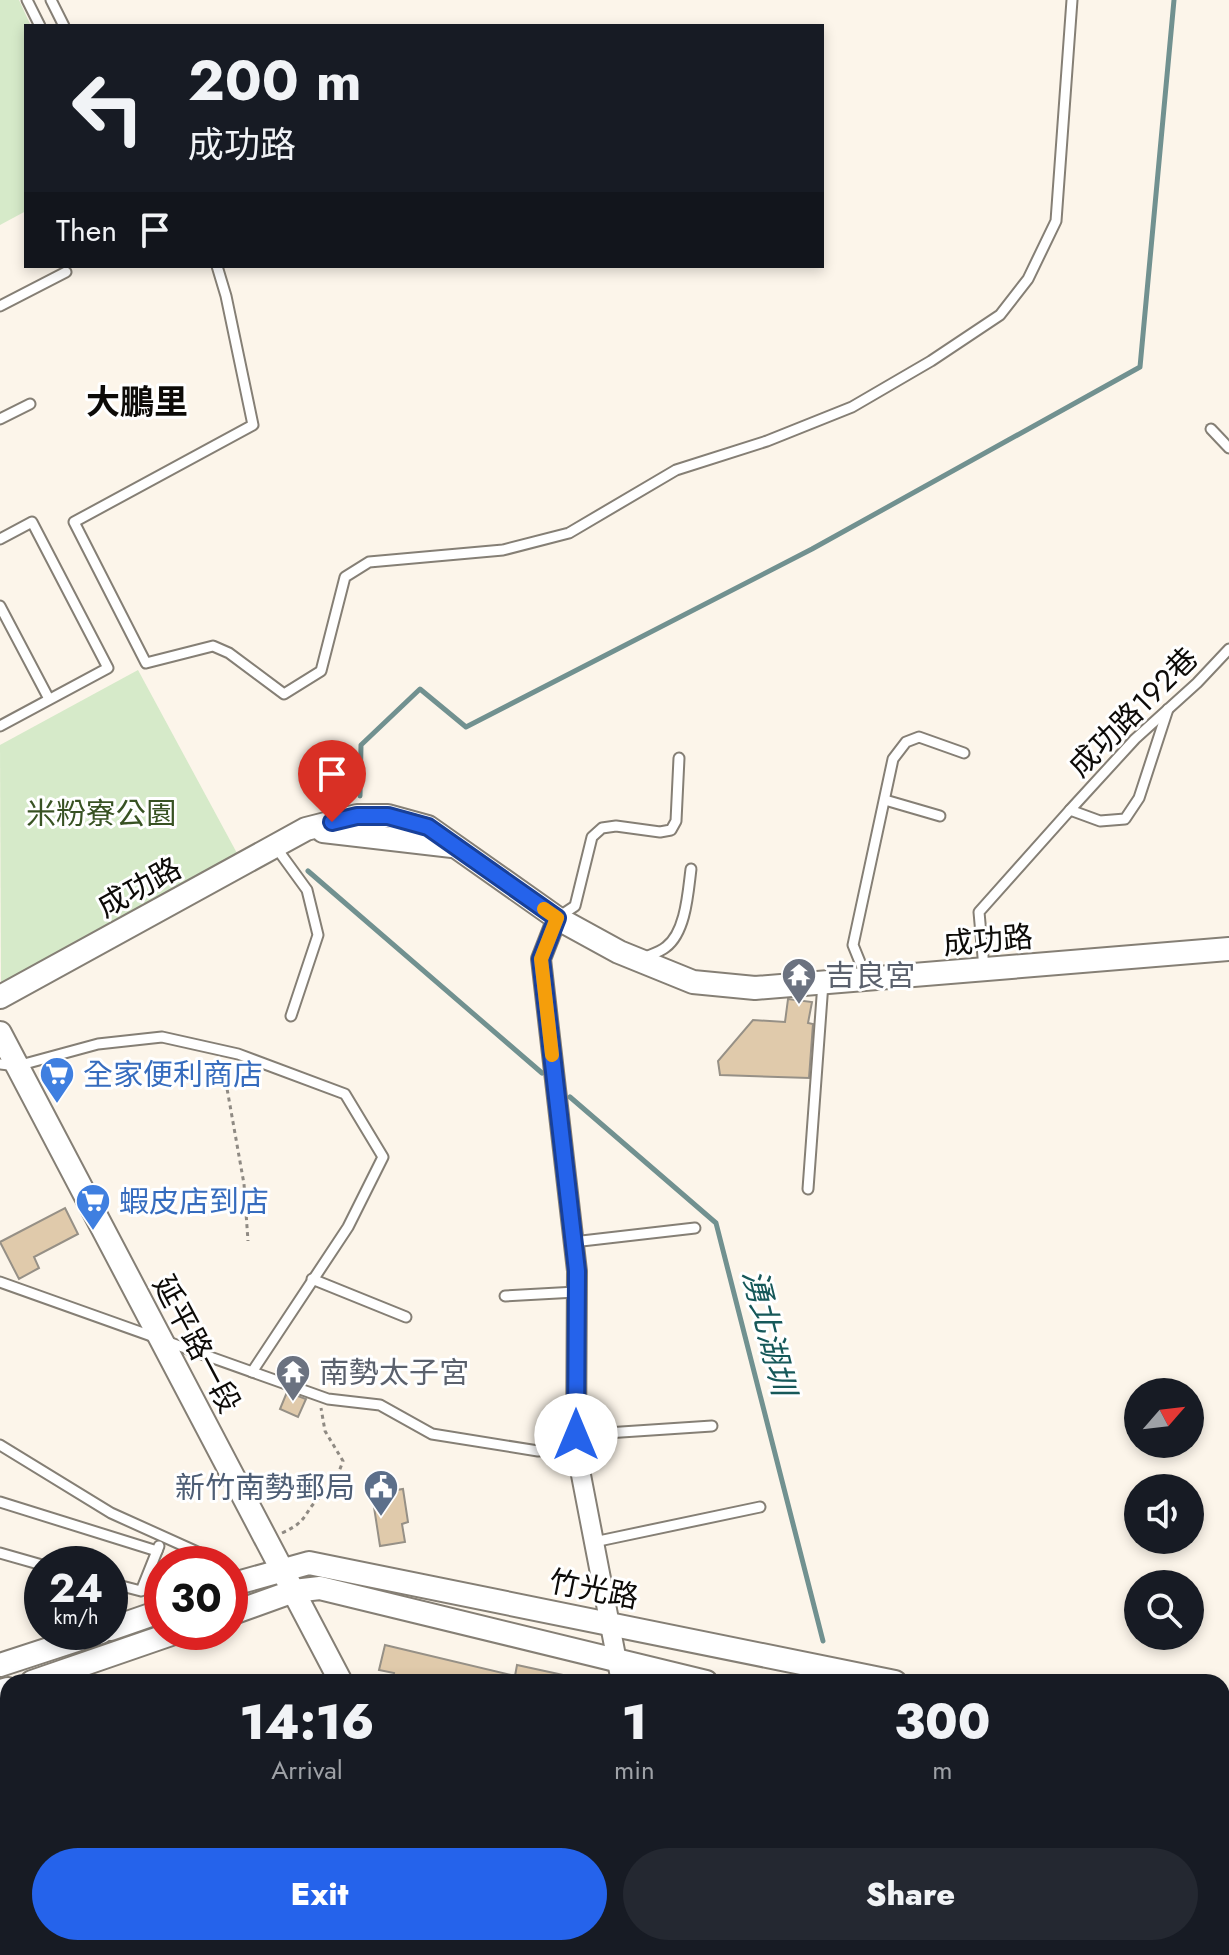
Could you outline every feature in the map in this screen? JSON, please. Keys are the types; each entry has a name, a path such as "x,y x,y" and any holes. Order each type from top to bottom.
{"street":[{"name":"成功路","path":"0,997 306,829 454,846 557,918 637,961 693,982 755,988 1229,949"},
{"path":"557,918 541,959 573,1242 576,1442 619,1672"},
{"name":"延平路一段","path":"0,1033 8,1065 162,1341 337,1674"},
{"name":"竹光路","path":"248,1573 309,1563 856,1674"},
{"name":"竹光路","path":"294,1591 320,1588 619,1672"},
{"path":"248,1608 294,1591"},
{"path":"55,1674 144,1643"},
{"path":"0,1665 46,1650"}],"lane":[{"path":"27,0 39,24"},
{"path":"51,0 63,24"},
{"path":"218,268 253,425 74,522 146,663 213,646 229,653 284,694 321,671 345,577 369,562 503,550 569,533 676,470 767,441 852,407 931,361 1000,315 1028,279 1056,221 1072,0"},
{"path":"0,306 66,272"},
{"path":"0,419 30,404"},
{"path":"1211,429 1229,448"},
{"path":"0,539 32,522 108,668 0,726"},
{"path":"0,606 49,699"},
{"name":"成功路192巷","path":"985,971 979,912 1135,739 1229,649"},
{"path":"1070,810 1100,821 1125,819 1139,798 1168,709"},
{"path":"868,980 853,945 893,759 906,742 919,737 964,753"},
{"path":"557,918 575,906 592,837 602,828 616,826 660,832 671,830 676,821 679,758"},
{"path":"885,800 940,816"},
{"path":"275,846 307,890 318,935 291,1016"},
{"path":"637,961 668,946 677,933 691,869"},
{"path":"808,1189 823,983"},
{"path":"8,1065 98,1044 162,1037 220,1050 345,1094 383,1157 348,1227 252,1372"},
{"path":"573,1242 695,1228"},
{"path":"312,1279 406,1317"},
{"path":"0,1282 322,1397 380,1405 432,1434 538,1451 576,1442 712,1426"},
{"path":"505,1296 576,1292"},
{"path":"0,1445 66,1488 177,1546"},
{"path":"0,1502 144,1547"},
{"path":"594,1542 760,1507"},
{"path":"159,1546 162,1538"},
{"path":"0,1553 24,1560"},
{"path":"141,1591 144,1584"},
{"path":"128,1588 141,1591 144,1595"}],"path":[{"path":"220,1050 244,1184 248,1241"},
{"path":"266,1539 305,1520 318,1499 329,1492 336,1481 343,1461 325,1431 322,1397"}],"green space":[{"path":"0,0 19,0 30,24 24,24 24,212 0,225"},
{"name":"米粉寮公園","path":"138,670 238,855 1,983 0,745"}],"building":[{"path":"788,999 812,1002 808,1023 813,1024 809,1078 720,1075 718,1061 753,1020 785,1022"},
{"path":"65,1208 78,1234 34,1257 39,1268 19,1279 0,1242"},
{"name":"南勢太子宮","path":"287,1392 306,1399 298,1417 280,1409"},
{"path":"403,1489 408,1522 402,1524 405,1542 380,1546 372,1494"},
{"path":"385,1645 507,1674 394,1674 379,1670"},
{"path":"517,1665 559,1674 515,1674"}],"waterway":[{"path":"360,796 361,745 420,689 466,727 812,549 1140,367 1174,0"},
{"name":"湧北湖圳","path":"308,871 542,1073"},
{"name":"湧北湖圳","path":"570,1097 716,1223 823,1641"}],"slow traffic":[{"path":"544,909 557,918 541,959 552,1055"}],"place":[{"name":"吉良宮","path":"799,1006"},
{"name":"全家便利商店","path":"57,1105"},
{"name":"蝦皮店到店","path":"93,1232"},
{"name":"南勢太子宮","path":"293,1403"},
{"name":"新竹南勢郵局","path":"381,1518"}],"district":[{"name":"大鵬里","path":"137,402"}],"route":[{"path":"332,822 357,816 388,816 428,827 557,918 541,959 577,1271 576,1435"}]}
